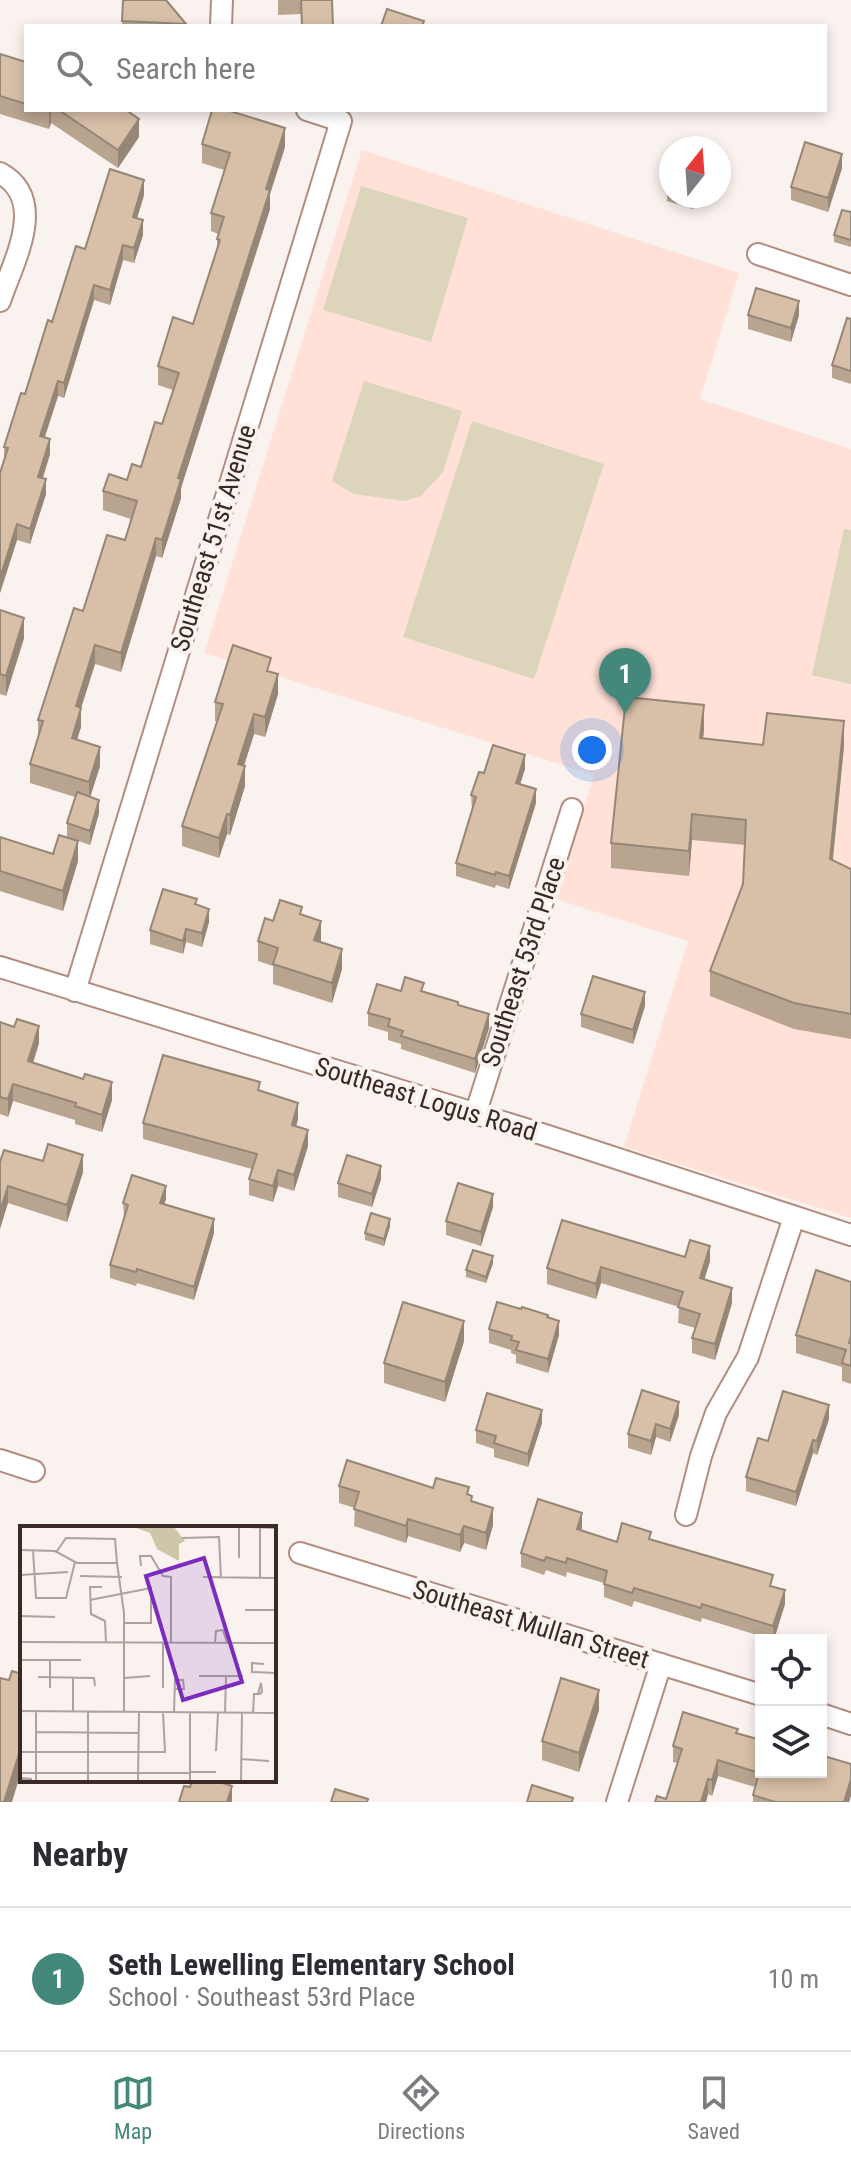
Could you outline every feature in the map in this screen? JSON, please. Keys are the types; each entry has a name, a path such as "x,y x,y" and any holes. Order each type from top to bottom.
{"street":[{"path":"221,24 222,0"},
{"name":"Southeast 51st Avenue","path":"75,991 341,121 313,112"},
{"path":"0,173 19,188 26,205 26,225 0,301"},
{"path":"758,254 851,285"},
{"name":"Southeast 53rd Place","path":"475,1115 572,809"},
{"name":"Southeast Logus Road","path":"0,967 545,1135 851,1235"},
{"path":"686,1515 716,1413 748,1357 794,1217"},
{"path":"0,1460 34,1471"},
{"name":"Southeast Mullan Street","path":"300,1553 755,1693"},
{"path":"617,1802 661,1664"},
{"path":"827,1716 851,1724"}],"shaded area":[{"path":"362,150 739,273 700,399 851,449 851,1218 624,1147 688,941 555,899 594,775 204,653"},
{"path":"361,186 468,218 431,342 323,310"},
{"path":"364,381 462,411 443,472 421,496 404,501 354,494 332,481"},
{"path":"472,421 604,464 534,679 403,637"},
{"path":"844,529 851,530 851,684 812,675"}],"building":[{"path":"123,0 166,0 186,24 122,21"},
{"path":"301,0 332,0 333,24 302,24"},
{"path":"387,9 424,21 423,24 382,24"},
{"path":"0,54 24,61 24,103 0,96"},
{"path":"62,112 129,112 139,119 118,150"},
{"path":"211,112 233,112 285,128 266,189 270,190 178,478 181,479 162,540 156,538 121,653 95,645 76,706 81,708 72,738 100,747 89,782 30,764 43,721 38,720 74,608 83,611 107,535 125,540 137,501 103,491 109,474 127,480 132,464 141,467 155,422 162,424 179,373 158,366 173,317 193,324 220,240 217,239 224,217 211,213 230,153 202,144"},
{"path":"805,142 842,154 828,198 791,187"},
{"path":"110,169 144,180 133,217 143,220 134,248 123,245 110,290 94,285 64,383 58,381 40,436 50,439 38,477 46,479 30,529 17,524 0,578 0,473 8,448 4,447 21,393 25,394 48,320 52,322 76,246 85,249"},
{"path":"842,210 851,212 851,240 834,235"},
{"path":"756,288 799,301 791,328 748,315"},
{"path":"847,318 851,319 851,371 832,365"},
{"path":"0,610 24,618 6,676 0,674"},
{"path":"233,645 271,658 267,671 278,674 265,717 254,714 238,764 245,766 230,815 227,814 219,838 182,826 223,704 215,702"},
{"path":"626,697 704,705 700,738 763,745 767,713 844,721 830,859 851,869 851,1014 794,1003 710,971 743,884 746,820 692,814 689,851 611,843"},
{"path":"493,745 525,755 516,783 536,789 509,876 456,863 476,797 471,795 479,772 484,773"},
{"path":"77,792 99,800 90,831 67,823"},
{"path":"59,835 78,841 63,891 0,871 0,837 53,854"},
{"path":"163,889 197,899 195,904 209,909 202,933 186,929 183,941 150,930"},
{"path":"280,900 302,907 300,914 321,921 314,940 342,949 332,983 273,964 278,948 258,941 265,918 273,921"},
{"path":"593,976 645,992 633,1030 581,1014"},
{"path":"405,977 424,983 421,991 489,1014 475,1059 401,1036 403,1031 388,1026 390,1019 368,1013 377,984 401,991"},
{"path":"17,1019 39,1026 28,1061 83,1079 85,1074 112,1082 102,1115 75,1106 76,1103 13,1084 8,1099 0,1097 0,1022 14,1027"},
{"path":"163,1055 260,1082 258,1090 298,1103 292,1125 308,1130 294,1175 278,1170 273,1186 249,1179 257,1154 143,1123"},
{"path":"48,1144 83,1155 67,1205 8,1186 0,1212 0,1162 4,1150 43,1161"},
{"path":"347,1155 381,1166 372,1194 338,1183"},
{"path":"132,1175 166,1186 160,1203 214,1219 194,1287 137,1269 136,1272 110,1265 128,1205 123,1203"},
{"path":"458,1183 493,1194 481,1232 446,1221"},
{"path":"371,1213 390,1219 384,1239 365,1233"},
{"path":"562,1220 685,1257 690,1240 710,1246 700,1278 732,1288 715,1344 692,1338 700,1314 678,1307 683,1292 601,1267 596,1284 547,1268"},
{"path":"473,1250 493,1256 486,1277 466,1270"},
{"path":"816,1270 851,1282 851,1366 842,1363 846,1350 796,1335"},
{"path":"403,1302 464,1321 445,1382 384,1363"},
{"path":"497,1302 522,1307 559,1321 548,1359 516,1350 519,1342 511,1340 512,1336 489,1329"},
{"path":"642,1390 679,1402 670,1429 656,1424 651,1441 628,1434"},
{"path":"783,1391 829,1405 817,1441 813,1440 796,1492 746,1477 758,1438 768,1441"},
{"path":"487,1393 542,1410 528,1454 494,1443 496,1436 476,1430"},
{"path":"347,1460 433,1488 436,1478 469,1487 467,1494 472,1496 471,1501 493,1508 486,1533 464,1526 460,1535 408,1519 406,1526 354,1509 359,1492 339,1486"},
{"path":"538,1499 582,1513 577,1529 617,1542 622,1523 651,1532 649,1539 773,1575 770,1586 785,1590 773,1626 702,1604 701,1608 634,1588 632,1593 604,1584 607,1571 567,1558 566,1563 546,1557 544,1561 521,1553"},
{"path":"12,1671 20,1673 20,1750 4,1802 0,1802 0,1678 9,1680"},
{"path":"561,1678 599,1690 579,1753 542,1741"},
{"path":"683,1712 738,1729 736,1733 755,1738 755,1772 718,1760 701,1802 655,1802 657,1796 666,1799 682,1749 673,1746"},
{"path":"827,1757 851,1764 851,1779 844,1802 775,1802 753,1795 758,1778 827,1778"},
{"path":"191,1782 219,1782 232,1786 227,1802 179,1802 184,1786 190,1787"},
{"path":"532,1785 573,1798 572,1802 527,1802"},
{"path":"335,1789 368,1799 367,1802 331,1802"}],"place":[{"name":"Seth Lewelling Elementary School","path":"625,714"}]}
